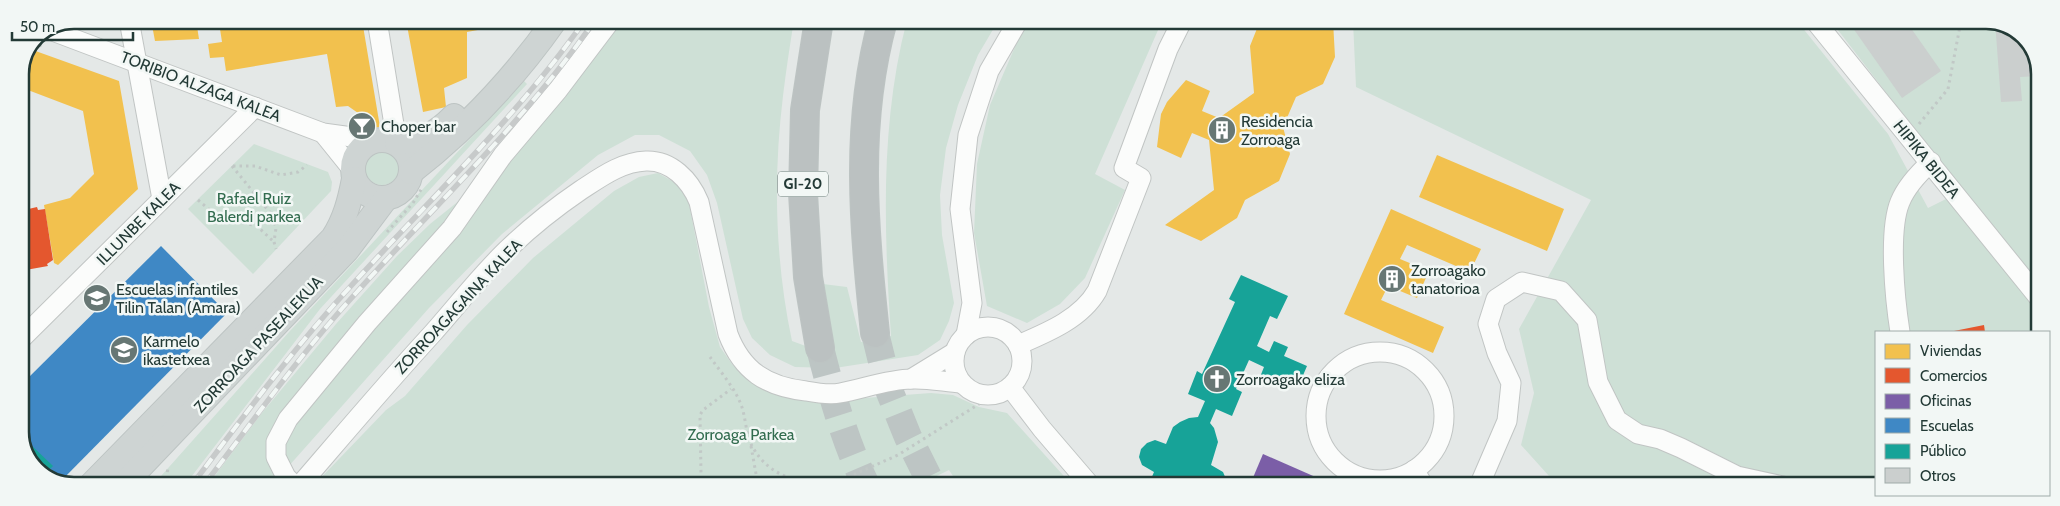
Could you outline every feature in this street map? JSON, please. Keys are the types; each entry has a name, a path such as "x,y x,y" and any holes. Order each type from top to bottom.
{"highway":[{"name":"GI-20","path":"818,29 805,110 803,194 808,278 820,348"},
{"path":"875,333 868,267 863,170 865,112 881,29"}],"main road":[{"path":"386,142 404,148 408,156 411,172 408,182 395,195 386,198 376,198 366,194 359,188 353,174 354,160 358,151 365,144 386,142 428,138 441,129 474,95 530,29"},
{"path":"411,172 453,138 474,118 548,29"},
{"name":"ZORROAGA PASEALEKUA","path":"99,477 333,238 341,226 347,210 353,174"},
{"name":"ZORROAGA PASEALEKUA","path":"132,477 346,250 386,198"},
{"name":"ZORROAGA PASEALEKUA","path":"91,477 110,465"}],"street":[{"path":"131,29 162,199"},
{"path":"378,29 386,142"},
{"path":"286,477 276,457 276,442 288,419 367,323 452,228 503,155 558,90 604,29"},
{"path":"966,335 972,303 960,209 968,135 989,71 1013,29"},
{"path":"1018,346 1052,331 1091,301 1097,291 1141,178 1124,168 1168,49 1178,29"},
{"name":"HIPIKA BIDEA","path":"1822,29 2031,288"},
{"name":"TORIBIO ALZAGA KALEA","path":"56,32 323,133 386,142"},
{"name":"ILLUNBE KALEA","path":"29,331 255,107"},
{"path":"323,133 353,174"},
{"name":"ZORROAGAGAINA KALEA","path":"307,477 509,248 572,196 607,172 629,164 647,161 666,165 682,175 693,188 699,202 728,334 734,350 742,363 754,373 771,384 816,393 838,393 911,379 961,383"},
{"path":"1900,331 1895,299 1896,217 1900,201 1930,162"},
{"path":"1483,477 1507,421 1511,383 1497,353 1488,324 1496,299 1522,282 1561,291 1587,320 1598,382 1617,420 1638,434 1660,439 1742,477"},
{"path":"972,303 994,328"},
{"path":"984,327 994,328 1004,331 1018,346 1022,356 1022,368 1018,378 1010,387 993,395 983,395 967,389 961,383 954,368 955,352 959,342 966,335 984,327"},
{"path":"1361,477 1353,475 1340,467 1329,456 1320,442 1316,427 1315,411 1318,396 1325,381 1335,369 1348,360 1362,354 1377,351 1392,352 1407,357 1420,365 1431,376 1438,389 1443,404 1443,426 1435,448 1426,460 1419,477"},
{"name":"ZORROAGAGAINA KALEA","path":"911,379 955,352"},
{"path":"1010,387 1082,477"}],"path":[{"path":"1909,136 1948,89 1959,29"},
{"path":"39,45 50,49"},
{"path":"276,250 274,242 276,228 272,215 232,166 255,166 281,175 298,172 307,164"},
{"path":"198,200 218,217 257,226 274,242"},
{"path":"710,357 740,401 757,477"},
{"path":"702,477 700,415 703,410 731,388"},
{"path":"849,477 898,455 979,404"},
{"path":"751,445 766,463 786,477"},
{"path":"167,477 168,464"}],"green space":[{"path":"612,29 793,29 780,127 777,188 779,250 786,311 792,341 811,348 826,345 823,284 847,287 861,342 891,336 887,257 886,177 892,98 905,29 993,29 978,55 958,105 946,148 940,195 942,235 954,303 949,321 940,340 918,355 835,368 795,367 770,355 752,338 743,319 717,203 707,175 690,151 659,135 635,135 598,155 502,234 429,308 279,477 214,477 261,414 336,324 397,256 430,224 465,196"},
{"path":"1023,29 1158,29 1095,174 1125,190 1085,278 1060,304 1027,323 987,306 974,233 977,164 990,105"},
{"path":"1353,29 1803,29 1888,134 1928,208 1962,191 1837,29 1986,29 2004,32 2014,38 2025,51 2031,71 2031,331 1875,331 1875,477 1550,477 1521,445 1534,393 1519,329 1591,200 1356,87"},
{"path":"524,81 527,84 320,309 191,477 160,477 289,332"},
{"name":"Rafael Ruiz Balerdi parkea","path":"254,144 328,172 332,182 331,191 253,274 188,209"},
{"path":"382,151 394,156 399,168 394,180 382,185 370,180 365,168 370,156"},
{"name":"Zorroaga Parkea","path":"658,173 674,182 688,198 709,307 720,347 732,364 743,375 824,401 931,393 953,395 979,407 1007,413 1065,477 954,477 949,470 935,477 322,477 386,410 405,396 467,325 533,258 614,191 639,177"}],"building: Viviendas":[{"path":"153,29 197,29 199,39 155,41"},
{"path":"220,29 364,29 380,127 362,130 358,113 348,106 336,107 327,54 226,71 224,57 210,58 208,44 222,42"},
{"path":"408,29 483,29 467,32 467,78 444,88 446,107 423,112"},
{"name":"Residencia Zorroaga","path":"1257,29 1333,29 1335,57 1323,84 1296,97 1283,127 1290,154 1279,181 1245,200 1237,218 1201,241 1165,225 1214,190 1209,140 1192,133 1181,158 1157,147 1161,114 1167,102 1186,80 1210,91 1202,111 1219,118 1254,93 1250,46"},
{"path":"35,51 119,81 138,189 58,265 54,263 44,205 70,198 94,174 83,111 29,90 30,65"},
{"path":"1437,155 1564,209 1547,251 1419,197"},
{"name":"Zorroagako tanatorioa","path":"1391,209 1481,249 1470,272 1407,245 1400,259 1429,271 1417,298 1388,286 1381,300 1444,327 1433,353 1344,314"}],"building: Comercios":[{"path":"37,207 38,210 45,209 53,260 47,264 48,266 29,269 29,209"},
{"path":"1984,325 1985,331 1954,331"}],"building: Oficinas":[{"path":"1263,454 1315,477 1253,477"}],"building: Escuelas":[{"name":"Karmelo ikastetxea","path":"161,246 227,313 66,476 56,474 44,466 32,450 29,435 29,377"}],"building: Público":[{"name":"Zorroagako eliza","path":"1241,275 1288,296 1277,319 1270,316 1257,346 1269,352 1274,341 1288,347 1284,356 1307,366 1298,387 1274,376 1269,387 1258,382 1264,367 1249,360 1236,389 1242,392 1232,416 1216,409 1210,423 1214,428 1218,442 1211,465 1223,472 1225,477 1152,477 1154,472 1142,465 1139,457 1141,449 1147,443 1155,440 1166,444 1173,427 1189,418 1198,417 1205,401 1188,394 1197,371 1202,374 1235,302 1229,299"},
{"path":"31,445 53,466 49,470 44,466 36,457"}],"building: Otros":[{"path":"1854,29 1912,29 1941,71 1902,98"},
{"path":"1996,30 2004,32 2020,44 2028,56 2031,71 2031,76 2020,77 2022,101 2001,102"}],"tunnel":[{"path":"875,333 889,390 908,437 928,477"},
{"path":"820,348 845,435 862,477"}],"railway":[{"path":"198,477 308,335 350,287 502,124 559,56 578,29"},
{"path":"210,477 316,339 356,293 510,127 540,92 588,29"}],"place":[{"name":"Choper bar","path":"362,126"},
{"name":"Residencia Zorroaga","path":"1222,130"},
{"name":"Zorroagako tanatorioa","path":"1392,279"},
{"name":"Escuelas infantiles Tilin Talan (Amara)","path":"97,298"},
{"name":"Karmelo ikastetxea","path":"124,350"},
{"name":"Zorroagako eliza","path":"1217,379"}]}
